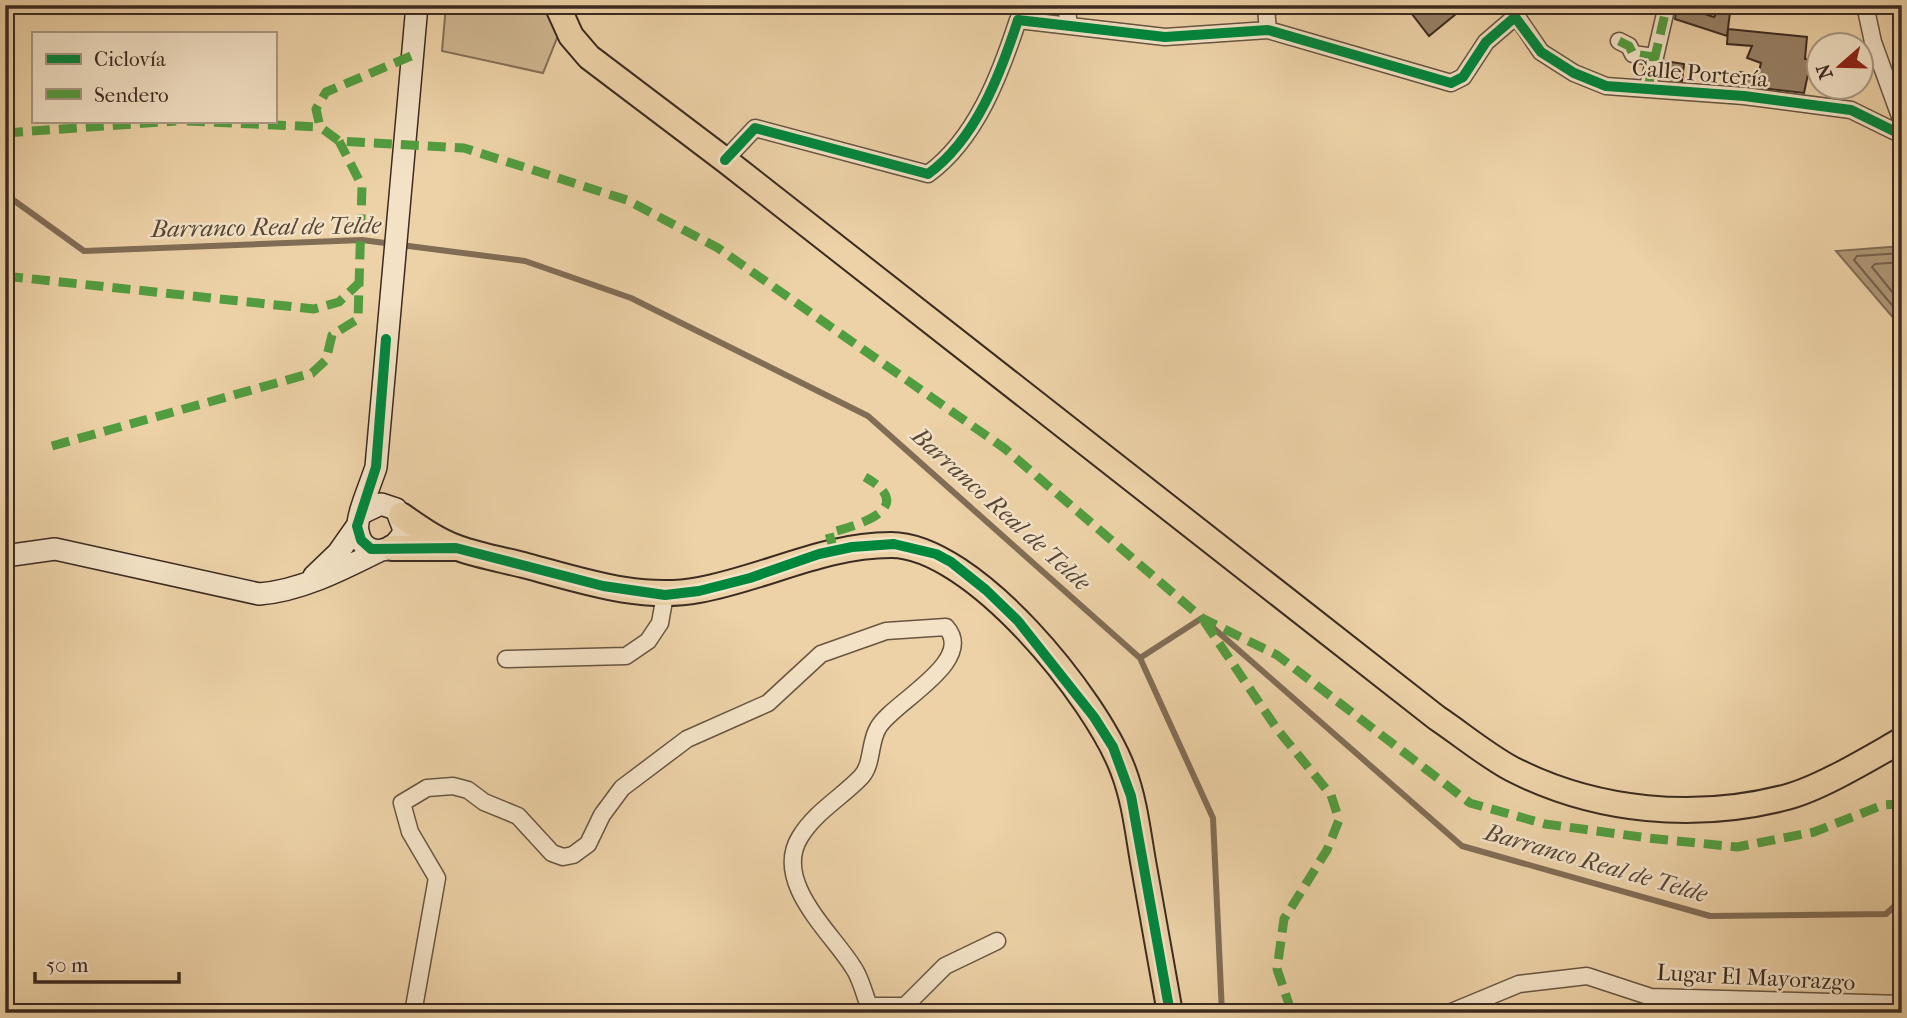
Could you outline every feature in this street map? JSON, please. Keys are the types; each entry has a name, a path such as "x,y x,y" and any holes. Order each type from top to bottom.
{"main road":[{"path":"557,5 571,36 589,57 726,160 1437,718 1511,768 1571,794 1634,808 1709,810 1789,796 1902,740"},
{"path":"310,580 338,553 360,519 376,467 413,12"},
{"path":"5,556 55,549 259,594 283,592 385,550 404,530 376,467"},
{"path":"360,519 382,504 456,548"},
{"path":"360,519 365,545 385,550 456,548 603,586 665,595 699,591 750,578 819,554 852,547 894,544 936,554 986,590 1048,655 1113,747 1132,796 1170,1013"}],"street":[{"path":"1066,5 1069,25"},
{"path":"1251,5 1268,30"},
{"path":"1268,30 1266,9 1277,5"},
{"path":"1648,86 1667,5"},
{"path":"1865,5 1873,42 1902,122"},
{"path":"726,160 755,128 928,174 948,159 998,80 1018,20 1165,37 1231,30 1268,30 1451,83 1463,77 1486,41 1512,11"},
{"name":"Calle Portería","path":"1512,11 1541,52 1574,73 1606,86 1648,86 1850,110 1902,135"},
{"path":"1619,41 1629,46 1633,54 1654,57"},
{"path":"506,659 625,656 648,641 660,623 665,595"},
{"path":"413,1013 437,878 410,832 402,803 427,788 453,786 468,790 484,802 518,816 552,853 563,857 573,855 588,844 602,815 622,788 687,739 768,703 821,654 886,631 946,627 953,639 952,649 944,664 877,728 862,776 822,810 798,838 793,866 804,902 855,968 867,1010 905,1006 945,966 997,941"},
{"name":"Lugar El Mayorazgo","path":"1449,1013 1519,984 1587,976 1651,997 1902,1004"}],"shaded area":[{"path":"446,5 543,5 559,33 543,73 442,51"}],"water":[{"path":"1902,246 1902,328 1836,251"}],"building":[{"path":"1405,5 1467,5 1429,36"},
{"path":"1677,5 1714,17 1722,5 1731,5 1727,36 1675,19"},
{"path":"1728,29 1806,37 1804,93 1735,85 1740,72 1758,75 1761,63 1747,58 1752,46 1727,44"},
{"path":"1665,61 1684,64 1682,81 1661,78"}],"waterway":[{"name":"Barranco Real de Telde","path":"5,194 84,251 362,240 525,261 631,298 868,416 1140,658 1213,818 1222,1013"},
{"name":"Barranco Real de Telde","path":"1140,658 1202,618 1462,846 1710,916 1886,914 1902,899"}],"marked path":[{"path":"1648,87 1667,5"},
{"path":"1619,41 1629,46 1633,54 1654,57"},
{"path":"411,56 326,92 316,109 320,127 339,141 464,148 627,200 718,248 1004,448 1202,618 1277,655 1470,803 1545,824 1737,847 1814,832 1883,805 1902,804"},
{"path":"5,133 162,122"},
{"path":"209,122 320,127"},
{"path":"52,446 312,373 326,360 332,335 358,319 362,186 339,141"},
{"path":"5,276 314,309 339,302 360,282"},
{"path":"834,551 829,533 868,520 885,506 886,498 880,488 865,477"},
{"path":"1204,621 1277,729 1331,795 1339,820 1327,850 1284,919 1277,969 1292,1013"}],"cycle path":[{"path":"725,160 755,128 928,174 945,160 973,124 994,84 1018,20 1165,37 1268,30 1451,83 1463,77 1486,42 1515,17 1541,52 1574,73 1606,86 1744,96 1851,110 1902,135"},
{"path":"386,339 376,467 357,526 361,540 371,549 456,548 603,586 665,595 699,591 750,578 819,554 852,547 894,544 936,554 951,562 986,590 1018,621 1094,717 1113,747 1131,796 1170,1013"}]}
